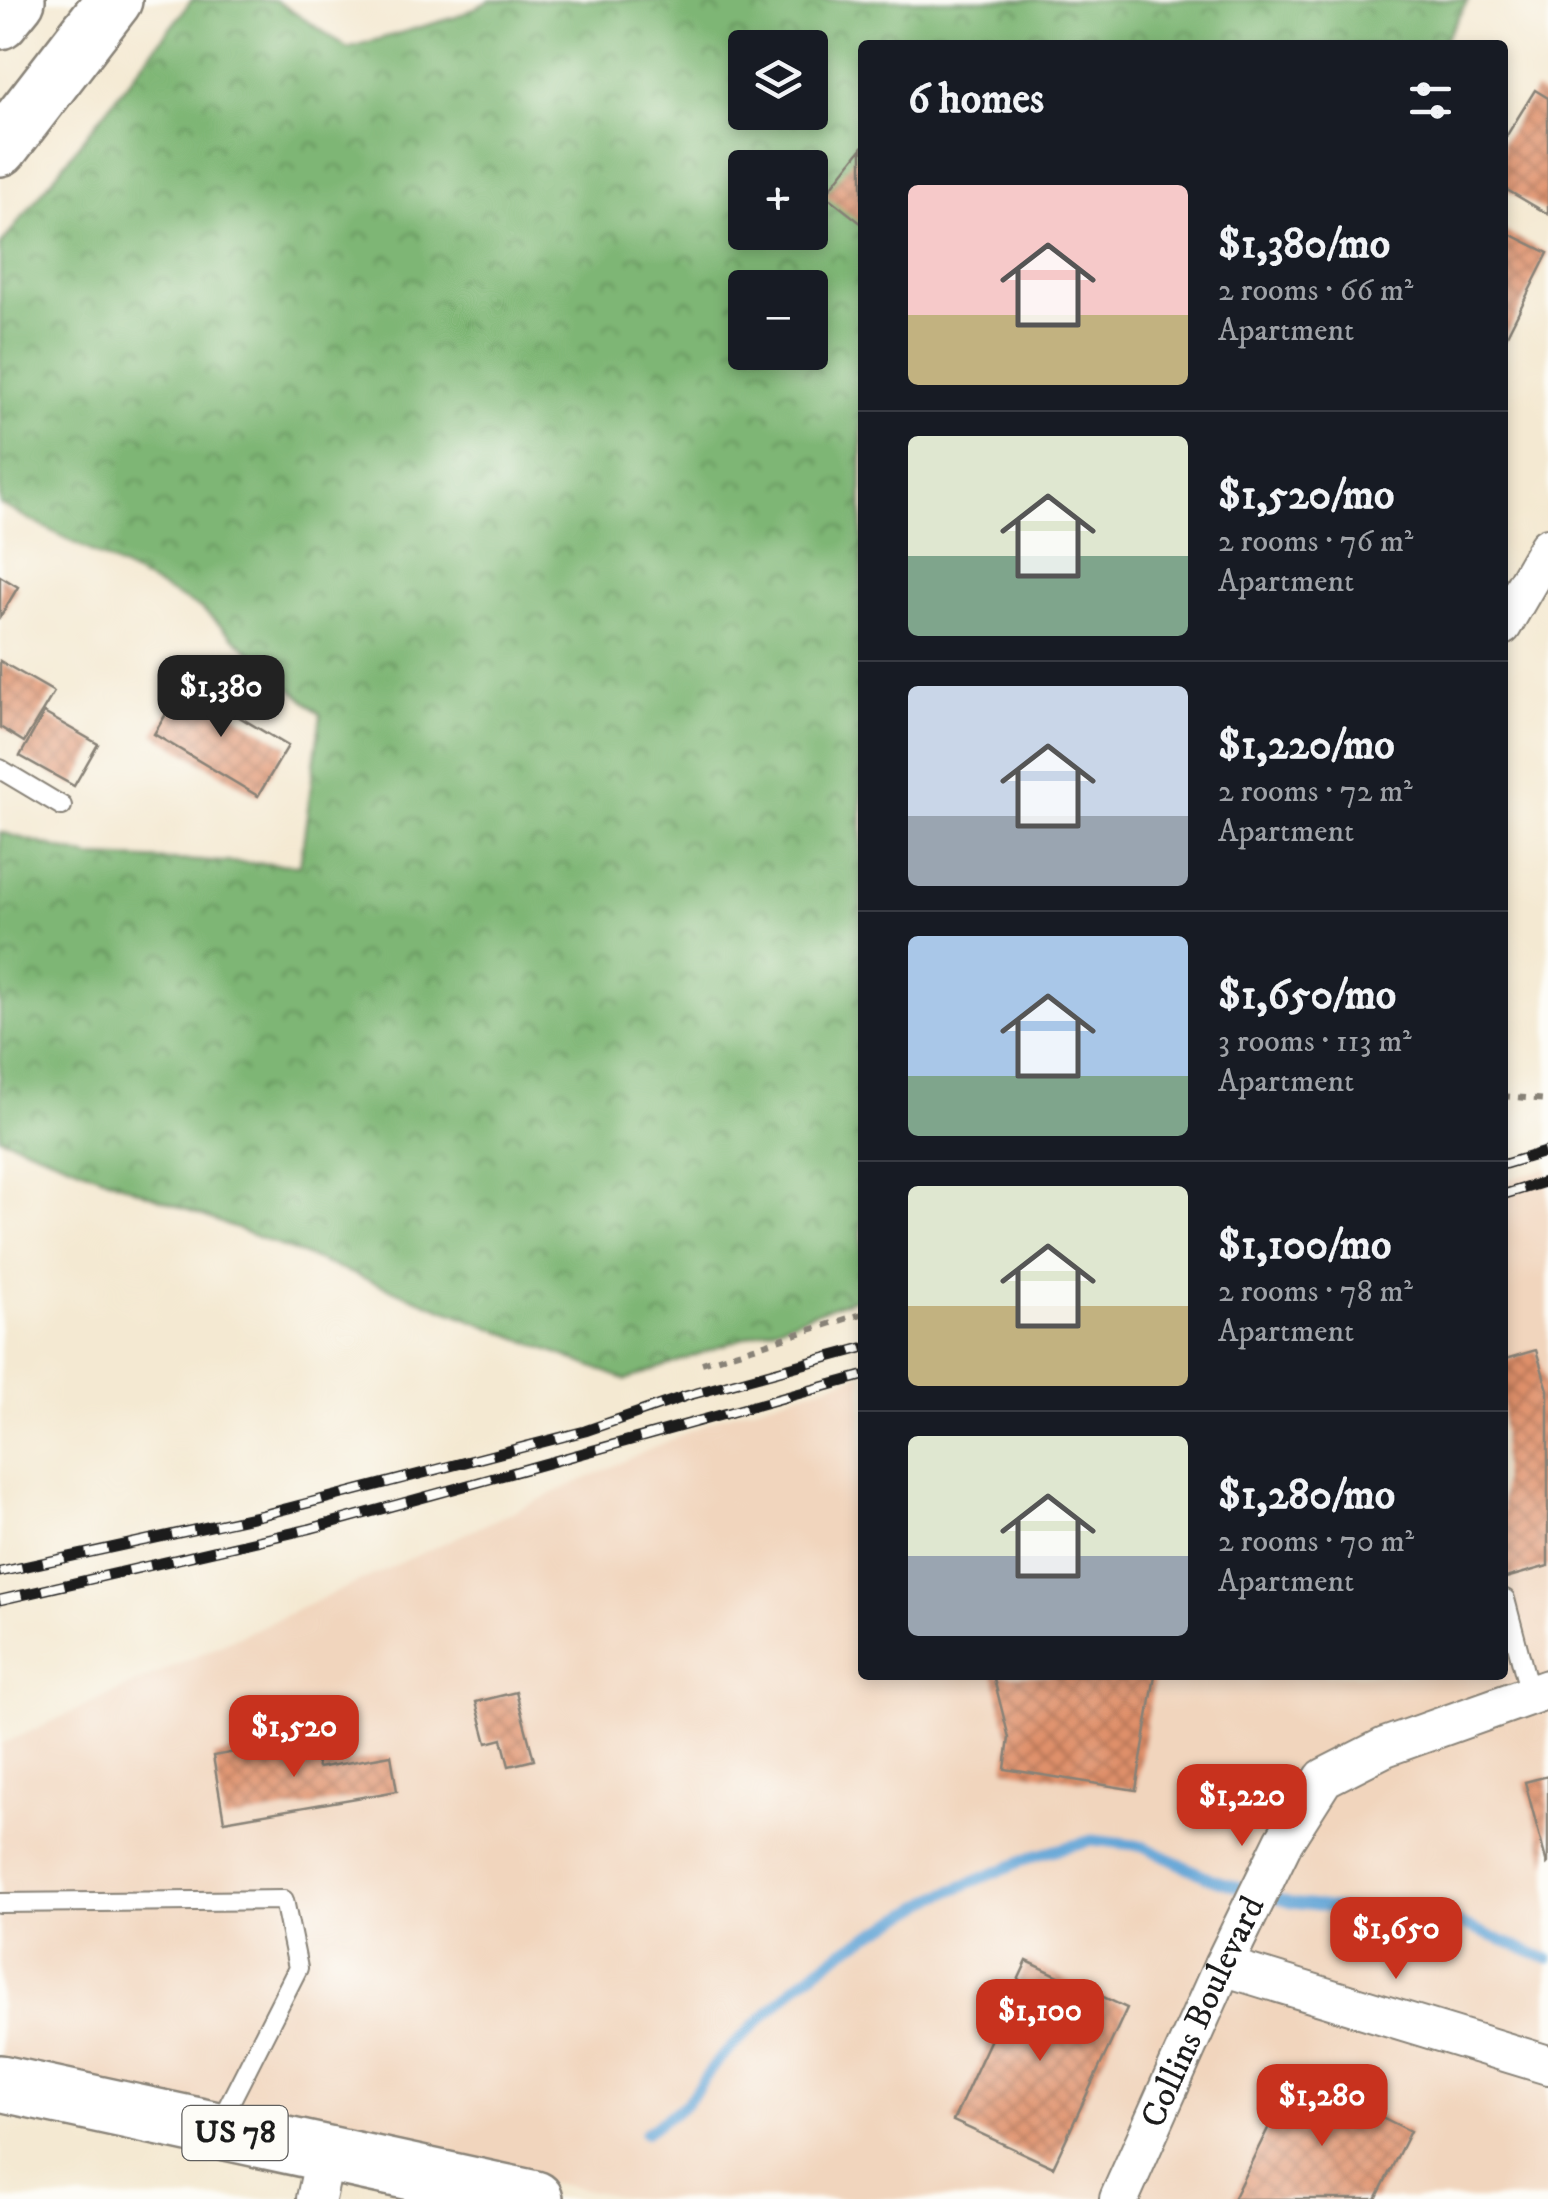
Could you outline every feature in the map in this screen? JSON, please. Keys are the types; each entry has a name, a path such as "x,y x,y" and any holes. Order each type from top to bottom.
{"main road":[{"path":"0,22 17,0"},
{"path":"0,148 114,0"},
{"name":"US 78","path":"0,2083 216,2129 321,2176 536,2199"}],"street":[{"path":"1508,616 1548,547"},
{"name":"Collins Boulevard","path":"1119,2199 1223,1966 1284,1841 1324,1778 1385,1746 1539,1692"},
{"path":"1223,1966 1548,2065"}],"lane":[{"path":"0,769 62,806"},
{"path":"1508,1607 1539,1692"},
{"path":"0,1904 284,1900 298,1968 216,2129"}],"path":[{"path":"1508,1097 1548,1100"},
{"path":"702,1363 858,1315"}],"shaded area":[{"path":"1548,1168 1548,2199 634,2199 0,2066 0,1745 721,1417 858,1375 858,1680 1508,1680 1508,1180"}],"green space":[{"path":"192,0 275,0 348,48 456,17 491,0 1468,0 1445,40 858,40 858,1297 626,1380 0,1137 0,832 90,857 300,865 321,715 202,609 0,504 0,246"}],"building":[{"path":"1535,90 1548,98 1548,214 1508,191 1508,133"},
{"path":"858,153 858,221 828,197 828,191"},
{"path":"1508,233 1548,253 1508,333"},
{"path":"0,576 18,587 0,617"},
{"path":"0,661 54,692 24,742 0,727"},
{"path":"184,684 288,746 258,796 154,734"},
{"path":"44,713 98,744 74,786 20,756"},
{"path":"1536,1350 1548,1390 1548,1566 1508,1577 1508,1358"},
{"path":"994,1680 1154,1680 1136,1790 1005,1769 1009,1738"},
{"path":"516,1692 534,1760 509,1766 502,1739 487,1743 476,1702"},
{"path":"313,1738 318,1768 391,1755 397,1791 224,1821 213,1756"},
{"path":"1548,1776 1548,1863 1547,1864 1525,1782"},
{"path":"1027,1961 1127,2008 1053,2167 953,2121"},
{"path":"1295,2074 1410,2131 1376,2199 1233,2199"}],"waterway":[{"path":"645,2133 686,2104 718,2060 799,1983 844,1950 939,1896 1037,1855 1092,1840 1143,1846 1209,1878 1291,1903 1456,1922 1548,1959"}],"railway":[{"path":"1508,1163 1548,1151"},
{"path":"1508,1193 1548,1181"},
{"path":"0,1572 262,1515 585,1431 686,1396 858,1349"},
{"path":"0,1600 309,1529 858,1377"}]}
